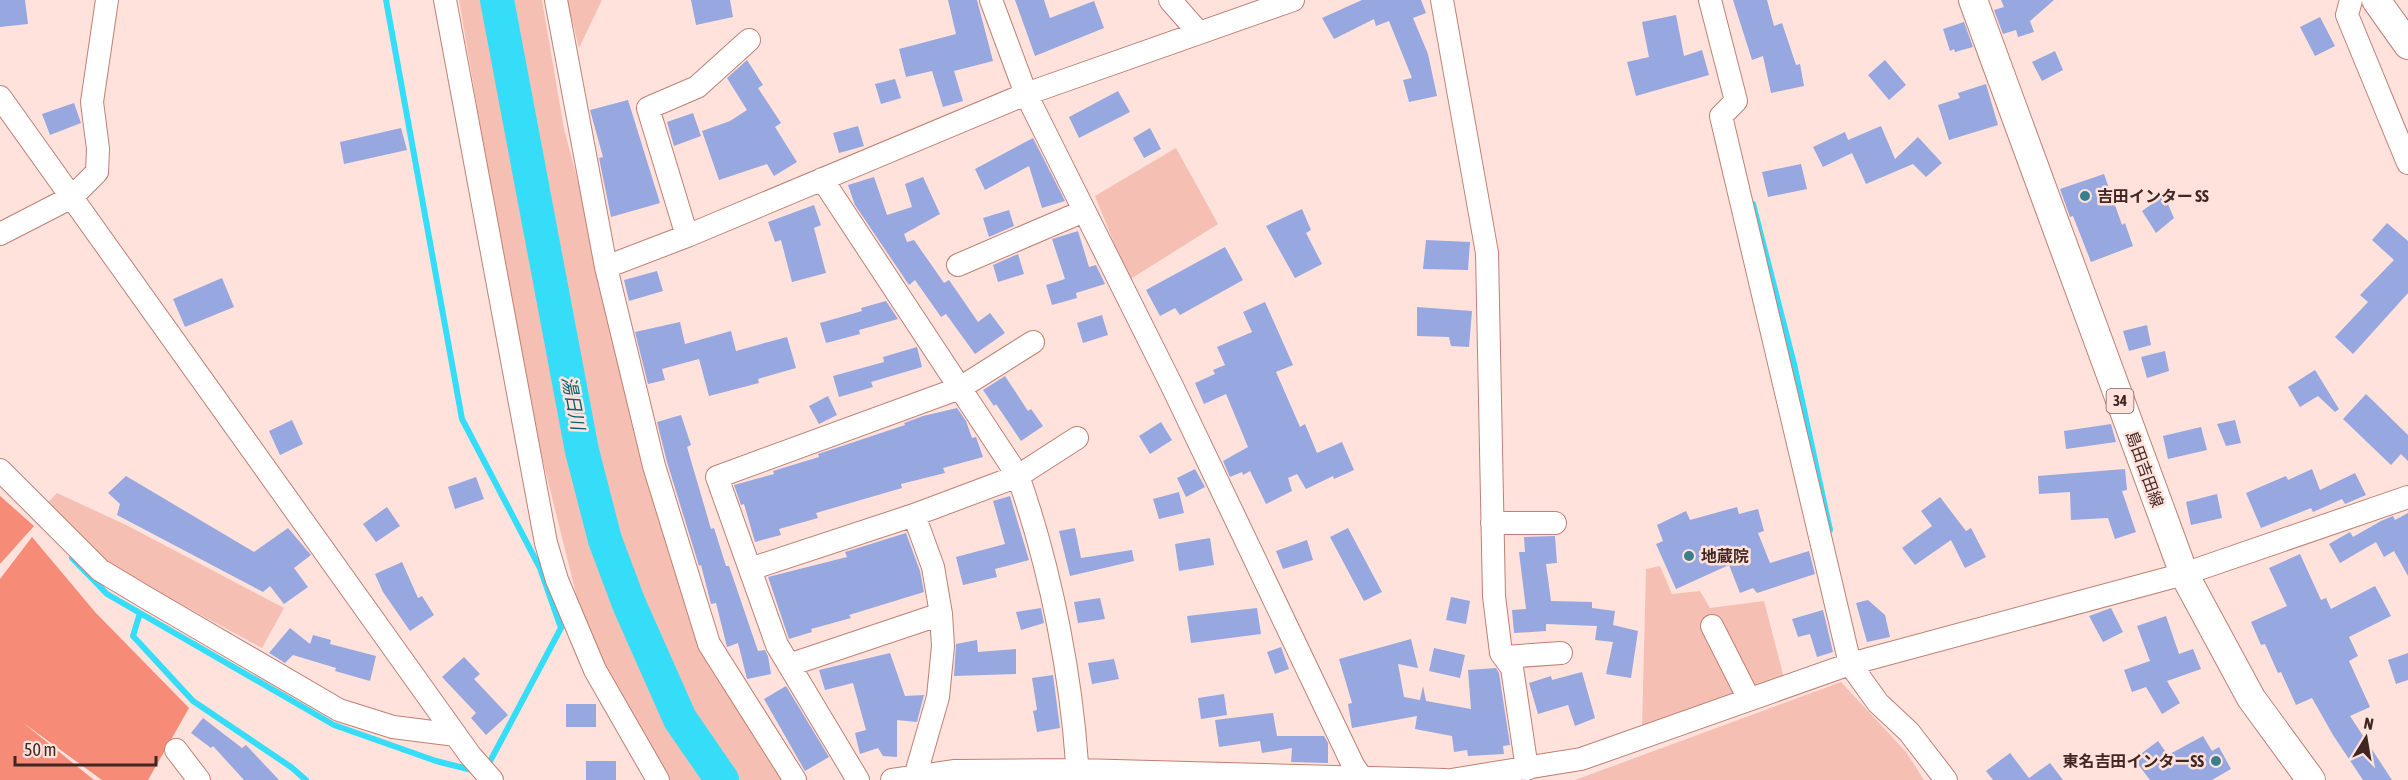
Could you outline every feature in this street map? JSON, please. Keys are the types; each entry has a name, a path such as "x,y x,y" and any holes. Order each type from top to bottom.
{"main road":[{"name":"島田吉田線","path":"1973,0 2184,574 2251,698 2311,780"},
{"path":"2376,0 2408,45"}],"street":[{"path":"0,234 72,197 97,172 98,149 92,102 107,0"},
{"path":"445,0 546,543 557,580 595,670 657,780"},
{"path":"557,0 606,267 654,466 709,644 795,780"},
{"path":"991,0 1026,94 1173,388 1353,765 1362,778"},
{"path":"1170,0 1199,33"},
{"path":"606,267 687,236 1026,94 1293,0"},
{"path":"1442,0 1486,253 1494,596 1501,653 1512,668 1527,769"},
{"path":"1710,0 1728,109 1850,664 1878,703 1909,732 1946,780"},
{"path":"2351,0 2348,15 2408,163"},
{"path":"687,236 648,108 697,87 749,40"},
{"path":"0,97 456,735 492,780"},
{"path":"822,179 1018,476 1037,529 1060,637 1078,775"},
{"path":"958,266 1084,211"},
{"path":"858,780 777,645 717,477 960,388 1033,342"},
{"path":"750,569 914,515 1018,476 1077,438"},
{"path":"0,470 99,570 339,710 393,728 456,735"},
{"path":"1451,780 1581,759 1850,664 2184,574 2408,496"},
{"path":"914,515 933,567 941,614 943,646 938,697 915,777"},
{"path":"1492,523 1555,523"},
{"path":"789,665 941,614"},
{"path":"1712,626 1749,699"},
{"path":"1504,657 1561,654"},
{"path":"176,750 199,780"},
{"path":"892,780 955,771 1445,780"}],"shaded area":[{"path":"459,0 542,0 564,129 648,444 739,700 797,780 665,780 595,670 525,389"},
{"path":"567,0 602,0 579,48"},
{"path":"1176,148 1218,224 1129,280 1095,196"},
{"path":"57,493 126,525 284,608 262,648 99,560 47,503"},
{"path":"0,496 34,526 0,564"},
{"path":"32,537 95,612 189,708 148,780 102,780 22,722 94,780 0,780 0,579"},
{"path":"1660,566 1672,594 1700,591 1710,608 1764,601 1784,678 1642,728 1646,569"},
{"path":"1841,682 1906,752 1924,780 1575,780"}],"building":[{"path":"0,0 25,0 28,24 0,27"},
{"path":"691,0 730,0 733,17 696,25"},
{"path":"948,0 977,0 993,61 954,71 963,101 943,107 932,71 906,77 899,49 956,34"},
{"path":"1015,0 1044,0 1050,18 1094,1 1104,28 1035,56"},
{"path":"1362,0 1421,0 1426,13 1413,18 1428,54 1437,96 1409,102 1403,80 1412,78 1389,21 1376,26 1374,19 1334,39 1322,18"},
{"path":"1733,0 1767,0 1774,26 1782,23 1796,65 1800,64 1804,86 1771,93 1763,56 1752,60"},
{"path":"2001,0 2054,0 2030,21 2034,32 2018,37 2016,30 2003,34 1994,10 2004,7"},
{"path":"1676,15 1684,56 1702,50 1709,75 1636,96 1627,62 1649,57 1642,22"},
{"path":"2320,17 2335,46 2315,56 2300,27"},
{"path":"1964,22 1973,47 1955,52 1954,49 1950,51 1943,29"},
{"path":"2055,51 2063,70 2042,81 2032,62"},
{"path":"747,60 763,85 758,88 781,123 775,127 797,162 774,176 767,164 719,180 702,131 730,121 747,110 727,78"},
{"path":"1885,60 1906,85 1889,100 1868,75"},
{"path":"895,79 901,98 881,104 875,84"},
{"path":"1986,84 1998,125 1949,140 1938,105 1960,98 1958,93"},
{"path":"1118,91 1130,112 1079,138 1069,117"},
{"path":"628,100 660,203 611,217 599,158 603,157 590,110"},
{"path":"74,103 81,123 50,135 42,114"},
{"path":"693,113 701,136 674,146 667,122"},
{"path":"858,126 864,146 839,153 833,133"},
{"path":"1881,126 1895,159 1918,137 1942,163 1926,177 1913,164 1866,184 1852,153 1823,167 1813,147 1845,132 1848,140"},
{"path":"401,128 407,150 344,164 340,142"},
{"path":"1150,128 1161,149 1144,158 1133,138"},
{"path":"1033,138 1065,201 1042,208 1029,166 985,190 975,169"},
{"path":"1801,164 1807,189 1768,197 1762,172"},
{"path":"2104,174 2122,225 2125,223 2133,246 2091,262 2060,189"},
{"path":"874,177 887,215 912,207 905,184 923,177 940,214 904,234 907,242 914,240 944,283 949,280 978,322 990,313 1005,333 975,354 946,314 941,317 915,280 909,285 855,205 848,185"},
{"path":"2164,195 2174,218 2156,233 2142,211"},
{"path":"814,205 821,225 814,228 826,273 792,282 781,240 775,242 768,222"},
{"path":"1302,209 1311,230 1306,233 1322,264 1295,278 1266,226"},
{"path":"1009,210 1014,226 989,237 983,218"},
{"path":"2387,223 2408,241 2408,293 2353,354 2335,337 2368,302 2360,295 2394,260 2372,240"},
{"path":"1078,231 1089,267 1096,265 1105,284 1076,293 1077,298 1052,305 1046,285 1065,279 1052,239"},
{"path":"1426,240 1470,242 1468,270 1423,269"},
{"path":"1225,247 1243,280 1180,315 1175,308 1160,316 1146,290"},
{"path":"1018,254 1024,274 998,282 993,265"},
{"path":"657,271 663,291 629,301 624,280"},
{"path":"222,278 234,307 185,327 173,299"},
{"path":"886,301 898,319 859,330 860,334 826,343 820,323 862,311 861,308"},
{"path":"1265,302 1293,365 1276,372 1300,427 1305,424 1317,453 1342,442 1354,470 1334,479 1333,476 1306,489 1297,474 1288,478 1292,491 1266,504 1250,471 1243,475 1242,472 1230,477 1223,461 1248,447 1226,394 1204,404 1195,383 1215,374 1213,370 1225,365 1217,347 1252,332 1243,312"},
{"path":"1417,307 1472,311 1469,347 1451,346 1449,337 1417,336"},
{"path":"1102,315 1108,335 1083,343 1077,323"},
{"path":"680,322 685,344 731,331 736,351 787,337 796,368 758,379 759,383 709,396 699,359 662,369 665,380 648,384 635,332"},
{"path":"2147,325 2151,345 2129,351 2123,331"},
{"path":"917,347 922,367 871,382 873,387 839,397 833,376 884,362 883,357"},
{"path":"2165,351 2169,371 2147,378 2141,357"},
{"path":"2315,370 2339,409 2335,412 2318,396 2300,407 2288,387"},
{"path":"1005,376 1028,411 1031,409 1043,426 1021,441 996,404 994,406 983,390"},
{"path":"2366,394 2408,435 2408,461 2401,454 2391,465 2343,419"},
{"path":"828,396 837,415 819,424 809,406"},
{"path":"957,408 966,421 972,438 976,437 983,457 943,468 945,473 901,484 902,488 816,513 818,518 779,529 781,535 755,542 744,504 741,505 734,485 774,474 773,471 819,457 818,454 905,425 904,423 923,416"},
{"path":"681,415 691,445 687,447 711,529 714,528 726,566 729,566 758,651 765,650 768,656 771,674 747,679 738,643 727,647 716,603 711,604 657,422"},
{"path":"292,420 303,444 280,455 269,431"},
{"path":"2235,420 2241,443 2226,446 2217,424"},
{"path":"1161,422 1172,440 1150,454 1139,436"},
{"path":"2111,424 2116,442 2066,449 2064,431"},
{"path":"2201,427 2207,450 2168,459 2163,436"},
{"path":"1195,469 1205,487 1186,497 1177,478"},
{"path":"2125,469 2127,490 2122,491 2136,532 2115,539 2108,518 2071,520 2070,492 2039,494 2038,476"},
{"path":"2312,469 2320,490 2355,473 2366,495 2345,504 2342,499 2313,512 2311,508 2261,528 2246,493 2286,476 2288,480"},
{"path":"126,476 254,552 288,528 311,555 294,568 308,587 284,604 270,586 263,592 117,515 120,504 108,493"},
{"path":"476,477 484,499 455,509 448,487"},
{"path":"1179,492 1184,513 1159,519 1153,499"},
{"path":"2217,494 2222,518 2191,525 2186,502"},
{"path":"1010,496 1029,560 995,569 997,577 963,585 956,557 1005,544 993,501"},
{"path":"1940,497 1966,531 1971,528 1986,557 1965,568 1951,540 1915,565 1902,548 1932,526 1921,511"},
{"path":"387,507 400,526 376,542 363,524"},
{"path":"1737,507 1739,514 1758,509 1764,531 1758,533 1770,563 1809,551 1815,574 1757,593 1753,588 1740,593 1729,565 1676,589 1656,544 1663,541 1657,525 1686,511 1690,520"},
{"path":"2408,513 2408,576 2394,551 2384,557 2376,542 2340,563 2329,544 2350,532 2353,537 2381,521 2393,516 2395,520"},
{"path":"1075,528 1081,558 1132,550 1134,561 1070,576 1059,531"},
{"path":"1348,528 1382,592 1364,601 1330,537"},
{"path":"906,533 920,571 924,592 849,615 851,618 811,629 812,632 789,639 768,577 847,557 845,552"},
{"path":"1555,536 1557,563 1546,564 1551,601 1592,602 1592,608 1615,611 1613,625 1638,631 1631,678 1606,674 1613,642 1595,640 1597,626 1546,624 1546,631 1514,633 1512,610 1526,609 1519,552 1525,552 1524,537"},
{"path":"1210,538 1214,565 1179,571 1175,544"},
{"path":"1307,540 1313,560 1283,569 1276,551"},
{"path":"2300,554 2321,600 2326,598 2331,609 2375,586 2391,616 2349,637 2358,656 2349,661 2370,707 2350,716 2392,780 2363,780 2312,698 2296,705 2281,672 2278,673 2265,644 2261,645 2251,622 2287,606 2269,568"},
{"path":"402,562 418,598 422,596 434,615 410,631 383,592 375,574"},
{"path":"1451,597 1470,601 1466,624 1446,620"},
{"path":"1100,598 1105,619 1078,623 1074,602"},
{"path":"1868,600 1885,615 1890,637 1867,642 1856,603"},
{"path":"1041,608 1044,623 1021,630 1016,612"},
{"path":"1257,608 1261,634 1191,643 1187,616"},
{"path":"2111,608 2123,632 2103,642 2089,616"},
{"path":"1823,610 1833,652 1817,657 1810,634 1798,637 1792,619"},
{"path":"2166,616 2179,654 2193,649 2201,669 2167,681 2180,703 2162,714 2146,687 2132,692 2124,670 2150,661 2137,626"},
{"path":"290,628 310,644 313,635 331,640 330,644 376,656 370,681 293,655 285,663 269,653"},
{"path":"1411,639 1418,668 1398,664 1404,697 1420,700 1423,686 1426,701 1471,709 1468,670 1496,668 1499,673 1510,745 1503,746 1504,754 1468,756 1467,750 1454,752 1452,736 1415,729 1417,716 1352,728 1348,704 1352,703 1339,659"},
{"path":"977,640 978,652 1016,649 1016,674 954,676 956,644"},
{"path":"1281,647 1289,669 1275,674 1267,652"},
{"path":"1434,648 1465,655 1460,678 1429,671"},
{"path":"890,653 905,696 924,695 917,722 897,720 897,757 883,756 878,748 860,754 855,733 866,730 853,683 825,690 819,670"},
{"path":"2408,653 2408,680 2396,684 2388,660"},
{"path":"464,657 480,674 474,679 508,715 486,735 471,718 476,713 442,677"},
{"path":"1114,659 1119,679 1092,684 1088,663"},
{"path":"1582,672 1595,718 1575,726 1568,705 1538,714 1529,683 1551,676 1552,680"},
{"path":"1053,675 1060,728 1037,732 1033,711 1037,710 1032,678"},
{"path":"786,686 829,757 805,771 764,699"},
{"path":"1224,694 1227,715 1201,719 1198,698"},
{"path":"566,704 596,704 596,727 566,727"},
{"path":"1273,713 1277,736 1324,736 1328,743 1328,763 1291,762 1292,748 1262,753 1260,741 1219,747 1215,720"},
{"path":"203,718 242,748 246,745 279,780 244,780 213,746 211,748 191,733"},
{"path":"2203,736 2212,751 2219,747 2231,769 2212,780 2150,780 2134,759 2158,741 2168,755"},
{"path":"2010,753 2029,778 2050,763 2063,780 1993,780 1986,771"},
{"path":"586,761 616,761 616,780 586,780"}],"waterway":[{"path":"386,0 462,419 540,568 561,628 487,767"},
{"name":"湯日川","path":"497,0 582,451 605,540 629,604 680,719 722,780"},
{"path":"1753,204 1794,364 1830,530"},
{"path":"72,558 107,594 334,725 436,761 472,770"},
{"path":"140,613 133,636 193,701 291,767 306,780"}],"place":[{"name":"吉田インター SS","path":"2085,196"},
{"name":"地蔵院","path":"1689,556"},
{"name":"東名吉田インターSS","path":"2216,761"}]}
